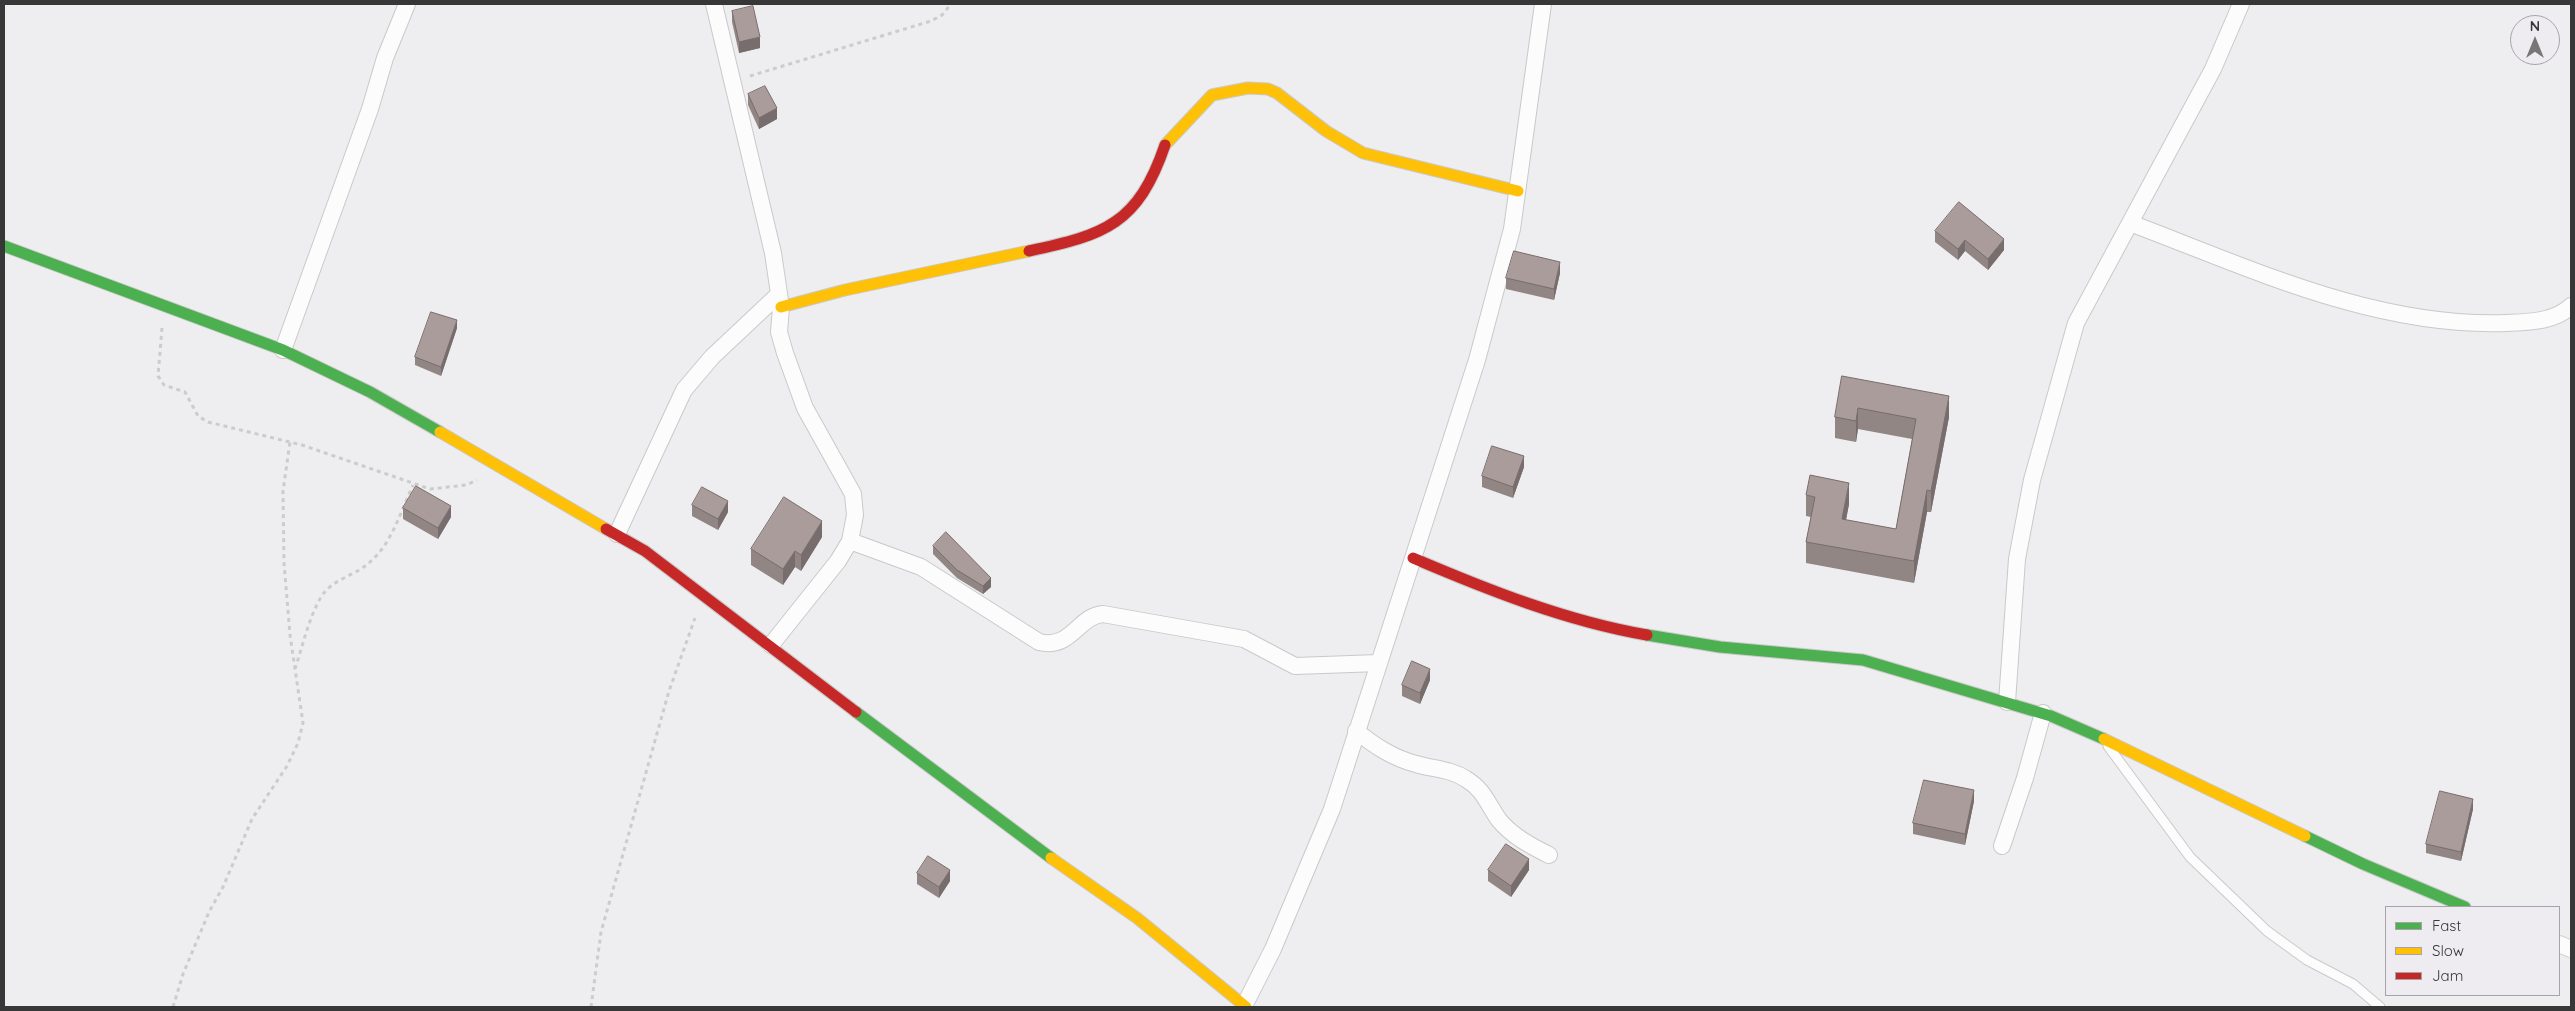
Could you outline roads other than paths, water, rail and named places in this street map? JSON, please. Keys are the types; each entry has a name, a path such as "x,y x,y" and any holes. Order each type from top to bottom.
{"street":[{"path":"283,350 370,109 384,58 407,4"},
{"path":"714,4 773,253 780,301 779,332 805,408 853,494 855,515 850,541 838,561 771,645"},
{"path":"4,246 283,350 370,392 645,550 1010,829 1137,918 1236,1004 1273,948 1328,818 1477,360 1512,230 1543,4"},
{"path":"2006,702 2016,558 2032,480 2076,323 2213,69 2241,4"},
{"path":"617,534 684,390 712,357 780,301 845,290 1077,241 1105,230 1122,217 1146,188 1159,168 1163,149 1172,136 1212,95 1234,90 1259,88 1277,93 1326,131 1363,152 1518,191"},
{"path":"2130,223 2276,280 2340,300 2421,317 2491,323 2536,321 2564,313 2571,306"},
{"path":"850,541 921,567 1039,642 1046,644 1057,643 1094,616 1102,614 1244,639 1295,666 1379,663"},
{"path":"1413,558 1495,593 1620,630 1720,647 1838,656 1863,660 2043,713 2102,738 2363,864 2463,906"},
{"path":"2002,846 2026,778 2043,713"},
{"path":"1356,731 1390,755 1414,764 1456,772 1480,788 1500,821 1513,833 1549,854"}],"lane":[{"path":"2102,738 2190,857 2267,931 2307,960 2353,984 2380,1007"}]}
